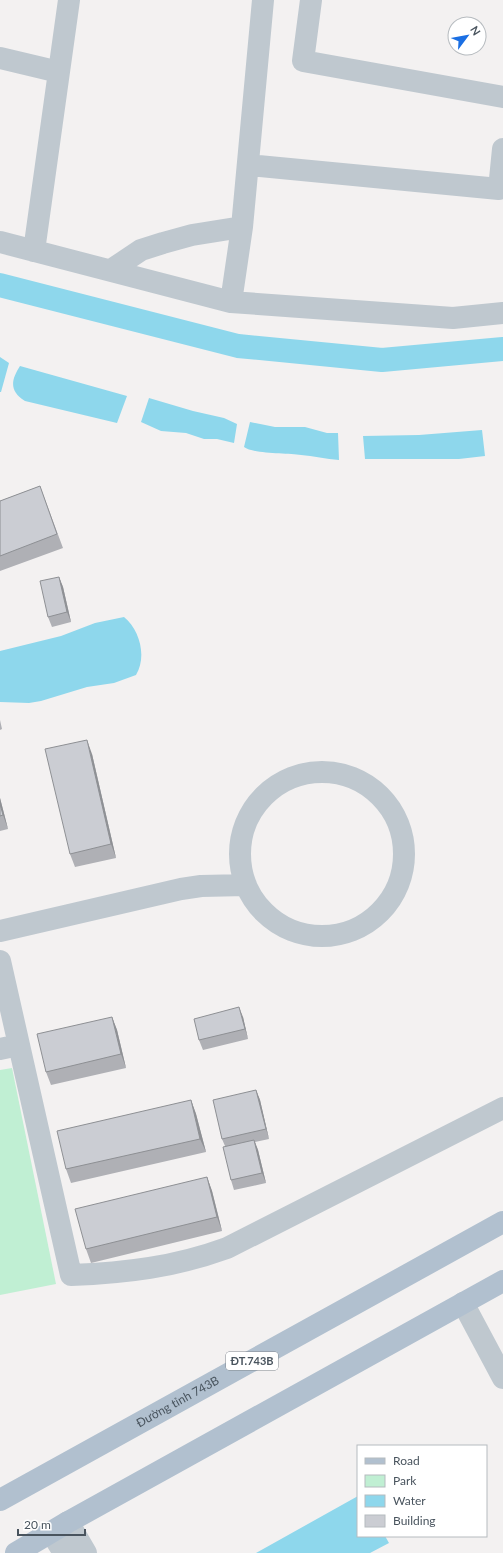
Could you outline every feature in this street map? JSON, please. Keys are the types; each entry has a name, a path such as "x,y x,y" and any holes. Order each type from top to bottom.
{"main road":[{"name":"Đường tỉnh 743B","path":"0,1500 503,1222"},
{"path":"16,1553 60,1527 503,1281"}],"street":[{"path":"34,251 69,0"},
{"path":"231,302 242,227 263,0"},
{"path":"311,0 303,61 503,96"},
{"path":"0,58 59,72"},
{"path":"248,165 499,189 503,149"},
{"path":"111,270 141,250 192,235 242,227"},
{"path":"0,242 231,302 453,318 503,313"},
{"path":"327,771 344,774 359,780 385,801 394,815 401,831 404,847 404,864 400,880 384,909 372,920 357,929 341,934 325,936 308,935 292,931 277,923 264,913 254,900 246,885 241,869 240,852 246,820 255,805 266,793 284,780 294,776 310,772 327,771"},
{"path":"0,930 181,889 201,886 246,885"},
{"path":"0,961 10,1047 71,1275 104,1274 160,1267 199,1258 226,1248 503,1108"},
{"path":"463,1303 503,1378"},
{"path":"60,1527 64,1553"},
{"path":"60,1527 86,1553"}],"green space":[{"path":"12,1068 56,1284 0,1295 0,1070"}],"water":[{"path":"0,357 9,363 1,392 0,392"},
{"path":"20,366 127,396 117,423 25,401 16,393 13,385 13,381"},
{"path":"149,398 193,411 224,418 237,424 234,443 217,439 204,439 186,433 161,431 141,422"},
{"path":"250,422 275,427 305,427 327,433 338,433 339,460 248,449 244,447"},
{"path":"482,430 485,456 459,459 365,459 363,436 419,435"},
{"path":"124,617 130,622 138,636 140,644 141,660 136,675 114,683 87,687 41,701 29,703 0,702 0,651 61,636 95,623"},
{"path":"357,1497 357,1537 386,1537 389,1543 370,1553 256,1553"}],"building":[{"path":"40,486 57,534 0,556 0,501"},
{"path":"59,577 67,612 48,617 40,581"},
{"path":"87,740 111,844 70,854 45,749"},
{"path":"0,804 3,815 0,816"},
{"path":"239,1007 245,1029 199,1040 194,1019"},
{"path":"112,1017 121,1054 46,1072 37,1034"},
{"path":"256,1090 266,1129 222,1139 213,1100"},
{"path":"191,1100 200,1139 66,1169 57,1131"},
{"path":"254,1140 262,1173 231,1180 223,1147"},
{"path":"207,1177 217,1217 86,1249 75,1209"}],"waterway":[{"path":"0,285 238,346 382,360 503,349"}]}
